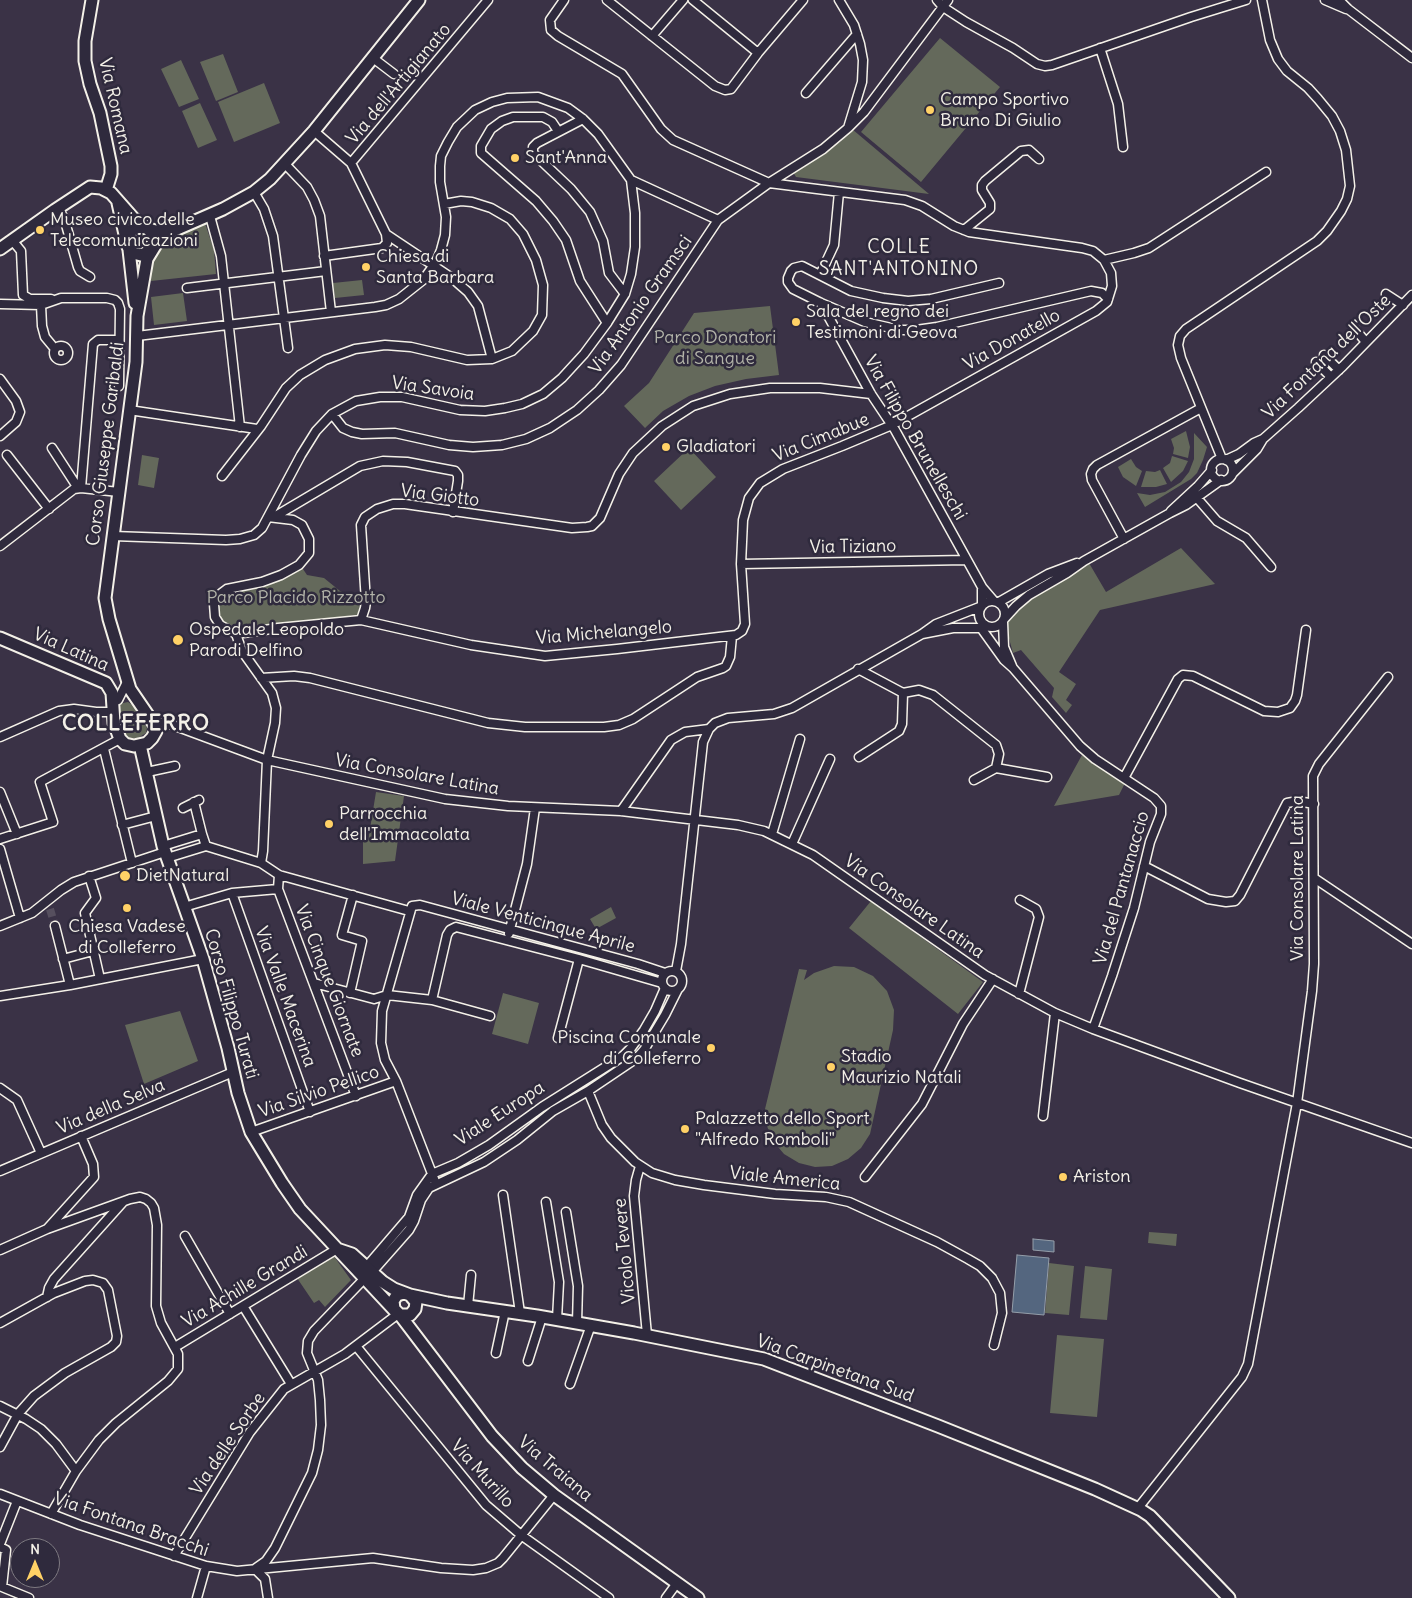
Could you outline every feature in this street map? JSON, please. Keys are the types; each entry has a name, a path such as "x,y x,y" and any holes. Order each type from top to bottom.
{"main road":[{"name":"Via Romana","path":"92,0 84,57 88,77 100,113 111,166 111,193"},
{"name":"Corso Giuseppe Garibaldi","path":"136,698 127,682 105,598 136,362 137,316 145,265 152,249 161,236 210,216 254,192 285,164 314,131 419,0"},
{"path":"0,249 87,188 96,187 111,193 133,218 149,230 154,237 152,249 146,254 133,253 128,244 128,235 137,227 146,228"},
{"path":"111,193 120,209 128,244 137,316"},
{"name":"Corso Giuseppe Garibaldi","path":"146,228 163,231 183,227"},
{"name":"Via Latina","path":"0,638 103,682 111,690 115,706"},
{"path":"126,696 136,698 156,727 155,733 149,741 140,745 130,745 120,740 114,727 115,706 126,696"},
{"name":"Corso Filippo Turati","path":"140,745 165,852 203,959 224,1029 240,1101 251,1132 293,1200 337,1249 352,1254 398,1314"},
{"name":"Corso Filippo Turati","path":"366,1273 389,1286 409,1294"},
{"path":"401,1294 409,1294 416,1302 413,1312 406,1316 398,1314 393,1305 395,1298 401,1294"},
{"name":"Via Carpinetana Sud","path":"409,1294 447,1304 557,1319 647,1335 774,1362 1005,1452 1138,1508 1150,1516 1228,1598"},
{"name":"Via Carpinetana Sud","path":"413,1312 447,1304"},
{"name":"Via Traiana","path":"413,1312 417,1339"},
{"name":"Via Traiana","path":"398,1314 499,1444 525,1471 554,1495 698,1598"}],"street":[{"name":"Via dell'Artigianato","path":"351,163 487,0"},
{"path":"564,0 550,20 551,30 622,74 666,135 681,144 769,183 905,200 916,203 964,230 979,234 1086,249 1095,252 1104,260 1110,270 1112,280 1108,299 1102,293 1091,291 956,323 916,330 900,330 878,326 821,303 793,289 788,278 794,268 798,266 806,266 851,290 883,298 908,301 931,299 999,283"},
{"path":"607,0 721,90 731,89 803,0"},
{"path":"652,36 683,0"},
{"path":"693,0 758,54"},
{"path":"839,0 857,34 863,55 863,72 859,94 848,128"},
{"path":"937,0 1042,66 1052,65 1246,0"},
{"path":"1224,6 1231,0"},
{"path":"922,634 953,628 996,627 1026,597 1084,561 1170,512 1186,506 1221,480 1228,478 1233,472 1232,465 1224,459 1201,408 1180,354 1178,345 1181,334 1317,241 1327,231 1341,211 1349,191 1348,165 1340,131 1332,116 1318,99 1287,71 1278,59 1270,40 1262,0"},
{"path":"1325,0 1348,9"},
{"path":"1339,0 1412,58"},
{"name":"Via Antonio Gramsci","path":"332,414 343,428 352,432 401,433 467,447 508,444 550,428 581,407 617,370 718,220 769,183 823,149 848,128 864,112 945,4"},
{"path":"806,93 857,34"},
{"path":"1100,48 1118,104 1124,147"},
{"path":"373,58 394,74"},
{"path":"137,336 375,307 390,304 412,290 423,280 434,265 444,238 446,217 440,176 443,151 456,127 479,107 511,97 538,97 565,106 583,119 604,143 631,180 718,220"},
{"path":"558,131 552,122 543,117 513,117 493,127 481,146 481,151 483,157 530,196 553,221 566,240 580,281 607,323"},
{"path":"583,119 535,144 533,149 534,155 564,182 586,206 596,223 603,241 609,273 625,294"},
{"path":"314,131 351,163 386,234 387,243 382,248 324,256"},
{"path":"964,230 990,209 991,204 982,190 982,185 985,181 1024,150 1032,151 1039,159"},
{"path":"285,164 301,179 311,193 320,216 331,312"},
{"path":"1104,260 1134,254 1149,248 1266,172"},
{"name":"Via Savoia","path":"113,536 234,540 246,538 257,533 271,517 305,448 322,423 332,414 356,401 380,397 406,398 467,411 495,410 522,404 543,394 562,378 584,354 625,294 631,274 635,247 635,213 631,180"},
{"path":"254,192 262,205 272,230 288,348"},
{"path":"820,275 834,245 839,192"},
{"path":"222,476 294,380 317,364 347,351 395,345 467,360 492,359 504,355 515,348 539,323 544,297 542,280 538,265 523,234 502,213 491,208 472,202 461,201 444,204"},
{"path":"55,210 60,212 64,218 80,271 90,277"},
{"path":"210,216 220,251 240,427"},
{"path":"386,234 434,265 458,282 468,292 478,306 492,359"},
{"path":"12,240 21,252 22,290 24,297 32,299 113,299 120,306 119,386"},
{"path":"187,288 326,271"},
{"path":"1386,294 1403,305"},
{"name":"Via Fontana dell'Oste","path":"1233,472 1257,449 1263,439 1339,370 1412,295"},
{"path":"0,304 41,305 61,298"},
{"name":"Via Donatello","path":"892,425 1096,311 1108,299"},
{"name":"Via Filippo Brunelleschi","path":"821,303 871,394 892,425 940,510 966,560 982,587 996,602"},
{"path":"41,305 44,334 48,342 55,349"},
{"path":"1354,328 1366,342"},
{"path":"80,488 93,344 98,340 120,340"},
{"path":"1324,355 1339,370"},
{"path":"1316,362 1331,377"},
{"path":"0,379 16,401 20,412 16,422 0,436"},
{"name":"Via Giotto","path":"360,620 366,605 360,529 365,517 377,509 399,504 572,528 587,527 594,524 602,515 619,474 633,453 662,426 688,409 730,394 770,388 820,388 871,394"},
{"path":"1124,539 1092,480 1093,468 1097,464 1201,408"},
{"path":"129,410 257,429"},
{"name":"Via Cimabue","path":"732,636 742,631 745,624 741,564 742,533 745,511 752,492 760,483 783,468 892,425"},
{"name":"Via Fontana dell'Oste","path":"1224,459 1239,454 1263,439"},
{"path":"52,448 80,488"},
{"path":"7,454 49,508"},
{"path":"1170,512 1198,486 1212,470 1216,461 1224,459"},
{"path":"271,517 360,466 383,461 408,462 455,471 458,478 453,512"},
{"path":"1212,470 1214,476 1221,480"},
{"path":"2,541 72,490 80,488 119,492"},
{"path":"1198,498 1217,521 1246,538 1271,567"},
{"path":"271,517 293,520 302,525 309,539 309,553 299,565 281,575 257,583 227,589 219,595 214,607 215,617 220,625 236,634 360,620"},
{"name":"Via Tiziano","path":"741,564 966,560"},
{"path":"996,602 1052,572 1084,561"},
{"path":"982,587 982,606 978,614 982,626"},
{"path":"676,971 681,944 703,742 709,729 715,723 728,718 770,715 788,710 922,634 936,624 982,606 989,601 996,602 1005,609 1004,620"},
{"name":"Via Michelangelo","path":"360,620 471,645 540,656 617,650 732,636"},
{"name":"Via del Pantanaccio","path":"1004,620 1004,647 1013,668"},
{"name":"Via del Pantanaccio","path":"982,626 1004,660 1084,750 1154,798 1161,806 1161,814 1150,842 1134,908 1093,1029"},
{"path":"1124,778 1178,679 1183,675 1194,676 1264,711 1278,712 1290,708 1295,702 1297,695 1306,630"},
{"path":"236,634 242,651 272,693 276,712 267,760 263,855 261,863"},
{"path":"261,678 294,676 310,678 463,718 494,724 532,727 604,727 633,720 697,677 726,666 730,658 732,636"},
{"path":"858,669 903,693 912,690 922,690 943,701 996,745 999,754 996,768"},
{"name":"Via Consolare Latina","path":"1297,1103 1313,979 1313,779 1317,767 1388,678"},
{"path":"0,737 59,711 74,709 96,712 115,706 127,682"},
{"path":"859,757 900,731 903,693"},
{"name":"Via Consolare Latina","path":"153,722 170,724 267,760 445,799 535,808 621,811 745,826 772,834 820,860 993,979 1055,1013 1240,1084 1412,1143"},
{"path":"621,811 671,740 685,732 709,729"},
{"path":"0,839 53,822 40,782 120,740"},
{"path":"772,834 800,740"},
{"path":"104,749 132,863"},
{"path":"792,844 830,759"},
{"path":"147,772 175,766"},
{"path":"974,780 996,768 1047,777"},
{"path":"0,792 17,834"},
{"path":"165,852 206,846 202,834 197,801 183,808"},
{"path":"1144,866 1208,899 1235,901 1240,896 1286,805 1289,802 1296,801 1314,804"},
{"path":"507,940 527,864 535,808"},
{"path":"122,825 156,816"},
{"path":"0,926 34,911 57,893 89,876 165,852 202,834"},
{"name":"Viale Venticinque Aprile","path":"206,846 261,863 279,875 352,895 411,908 420,904 665,973"},
{"path":"0,849 1,858 20,918"},
{"name":"Via Cinque Giornate","path":"279,875 278,889 356,1096"},
{"path":"89,876 96,898 84,913 100,979"},
{"path":"1314,878 1412,944"},
{"path":"184,906 232,893 278,889"},
{"name":"Via Valle Macerina","path":"232,893 310,1112"},
{"path":"350,993 362,941 342,935 352,895"},
{"path":"48,900 50,910"},
{"path":"1019,994 1039,917 1036,909 1020,900"},
{"path":"411,908 381,1021 381,1046 436,1184"},
{"path":"55,926 70,985"},
{"name":"Viale Venticinque Aprile","path":"432,1000 447,935 452,928 459,927 579,959 663,986"},
{"path":"63,958 93,951"},
{"path":"0,996 70,985 203,959"},
{"name":"Viale Venticinque Aprile","path":"558,1038 579,959"},
{"path":"676,971 682,978 681,984 678,989 670,991 663,986 662,978 665,973 676,971"},
{"path":"865,1177 922,1104 962,1024 993,979"},
{"path":"314,983 374,999 387,995 432,1000 490,1016"},
{"name":"Viale Europa","path":"432,1174 458,1163 485,1148 542,1107 623,1056 632,1048 644,1030 663,986"},
{"name":"Viale Europa","path":"366,1273 406,1234 414,1221 422,1198 429,1188 484,1162 517,1140 553,1111 588,1091 640,1055 665,1015 678,989"},
{"path":"1043,1116 1055,1013"},
{"name":"Via della Selva","path":"0,1171 234,1072"},
{"name":"Via Silvio Pellico","path":"251,1132 396,1082"},
{"path":"0,1088 17,1100 41,1153"},
{"name":"Viale America","path":"588,1091 607,1134 624,1153 640,1166 661,1176 697,1184 775,1194 826,1197 849,1202 942,1244 980,1266 997,1285 1001,1298 1002,1313 994,1346"},
{"path":"1138,1508 1244,1374 1250,1358 1297,1103"},
{"path":"47,1229 94,1177 94,1167 81,1136"},
{"name":"Vicolo Tevere","path":"640,1166 634,1196 647,1335"},
{"path":"268,1598 265,1578 255,1570 266,1561 275,1548 314,1465 320,1444 319,1383 307,1353 309,1338 366,1273 410,1217 417,1195 432,1174"},
{"path":"503,1195 520,1314"},
{"path":"0,1250 47,1229 136,1197 143,1198 151,1203 154,1208 157,1225 156,1306 160,1319 175,1347"},
{"path":"47,1297 50,1284 54,1279 124,1201"},
{"path":"546,1202 559,1282 557,1319"},
{"path":"566,1212 578,1286 577,1323"},
{"path":"185,1236 230,1314"},
{"name":"Via Achille Grandi","path":"51,1514 90,1450 107,1431 176,1373 179,1361 175,1347 337,1249"},
{"path":"468,1306 471,1275"},
{"path":"0,1323 47,1297 87,1280 96,1280 103,1283 109,1292 117,1339 111,1347 65,1373 29,1401 18,1414 0,1447"},
{"path":"243,1306 291,1384"},
{"path":"496,1353 505,1312"},
{"name":"Via delle Sorbe","path":"174,1556 250,1432 282,1391 356,1346 398,1314"},
{"path":"528,1361 542,1317"},
{"path":"570,1384 591,1325"},
{"name":"Via Murillo","path":"356,1346 473,1491 490,1509 522,1535 609,1598"},
{"path":"0,1406 34,1423 46,1434 76,1471"},
{"name":"Via Fontana Bracchi","path":"0,1494 17,1502 174,1556 206,1566 231,1571 373,1558 442,1568 482,1569 498,1563 554,1495"},
{"path":"17,1502 0,1546 6,1550 2,1587 29,1598"},
{"path":"197,1598 206,1566"},
{"path":"666,1598 677,1583"}],"green space":[{"name":"Campo Sportivo Bruno Di Giulio","path":"940,38 1000,87 921,182 861,132"},
{"path":"223,54 238,92 216,101 200,62"},
{"path":"181,60 199,99 179,107 161,69"},
{"path":"264,83 280,123 234,142 218,102"},
{"path":"200,103 217,140 198,148 182,111"},
{"path":"852,129 929,194 796,177 793,172 840,142"},
{"path":"205,223 214,250 216,274 151,281 149,267 161,243"},
{"path":"137,233 143,233 148,238 146,247 137,249 132,244 132,238"},
{"path":"362,280 364,295 335,298 333,283"},
{"path":"183,293 187,321 154,325 151,297"},
{"name":"Parco Donatori di Sangue","path":"770,306 779,375 746,379 715,386 689,396 663,411 645,428 624,406 649,383 694,313"},
{"path":"1186,431 1190,447 1188,458 1173,454 1174,448 1171,439"},
{"path":"1194,433 1207,447 1197,473 1191,479 1145,507 1137,493 1150,495 1165,492 1181,482 1189,472 1194,459"},
{"path":"689,448 716,477 681,510 654,481"},
{"path":"142,455 159,458 154,488 138,485"},
{"path":"1172,456 1188,461 1183,471 1171,482 1163,468 1170,463"},
{"path":"1131,459 1136,467 1142,471 1136,486 1123,477 1118,467"},
{"path":"1160,470 1167,484 1156,487 1141,487 1146,471 1155,472"},
{"path":"1181,548 1215,584 1100,610 1059,672 1076,684 1066,700 1072,705 1066,713 1052,697 1054,688 1021,650 1013,653 1007,631 1007,623 1013,610 1022,601 1089,563 1106,592"},
{"name":"Parco Placido Rizzotto","path":"301,566 307,575 324,578 340,591 352,596 360,594 362,600 357,615 237,629 224,623 220,617 218,607 220,599 228,592"},
{"path":"128,702 134,706 147,728 146,733 138,738 125,736 117,714 118,707"},
{"path":"1082,755 1125,783 1119,795 1054,806"},
{"path":"376,792 404,796 395,861 363,864 363,841 368,841"},
{"path":"871,901 983,982 958,1014 849,928"},
{"path":"611,907 616,918 596,929 590,919"},
{"path":"834,966 854,967 873,976 887,991 894,1010 893,1030 870,1134 861,1148 848,1159 832,1166 815,1167 799,1163 784,1154 773,1141 767,1126 765,1109 799,969 807,970 804,980 814,973"},
{"path":"503,993 539,1003 528,1044 492,1034"},
{"path":"180,1011 198,1061 144,1084 125,1025"},
{"path":"1149,1232 1177,1234 1176,1246 1148,1243"},
{"path":"333,1255 351,1280 325,1307 319,1300 314,1303 297,1278"},
{"path":"1049,1263 1074,1266 1069,1315 1045,1313"},
{"path":"1085,1266 1112,1269 1107,1320 1080,1318"},
{"path":"1057,1335 1104,1339 1097,1417 1050,1413"}],"water":[{"path":"1033,1239 1054,1241 1054,1252 1033,1250"},
{"path":"1017,1255 1049,1258 1044,1315 1012,1312"}],"tunnel":[{"path":"50,909 55,926"}],"place":[{"name":"Campo Sportivo Bruno Di Giulio","path":"930,110"},
{"name":"Sant'Anna","path":"515,158"},
{"name":"Museo civico delle Telecomunicazioni","path":"40,230"},
{"name":"Chiesa di Santa Barbara","path":"366,267"},
{"name":"Sala del regno dei Testimoni di Geova","path":"796,322"},
{"name":"Gladiatori","path":"666,447"},
{"name":"Ospedale Leopoldo Parodi Delfino","path":"178,640"},
{"name":"Parrocchia dell'Immacolata","path":"329,824"},
{"name":"DietNatural","path":"125,876"},
{"name":"Chiesa Vadese di Colleferro","path":"127,908"},
{"name":"Piscina Comunale di Colleferro","path":"711,1048"},
{"name":"Stadio Maurizio Natali","path":"831,1067"},
{"name":"Palazzetto dello Sport \"Alfredo Romboli\"","path":"685,1129"},
{"name":"Ariston","path":"1063,1177"}],"district":[{"name":"COLLE SANT'ANTONINO","path":"899,259"},
{"name":"COLLEFERRO","path":"136,724"}]}
